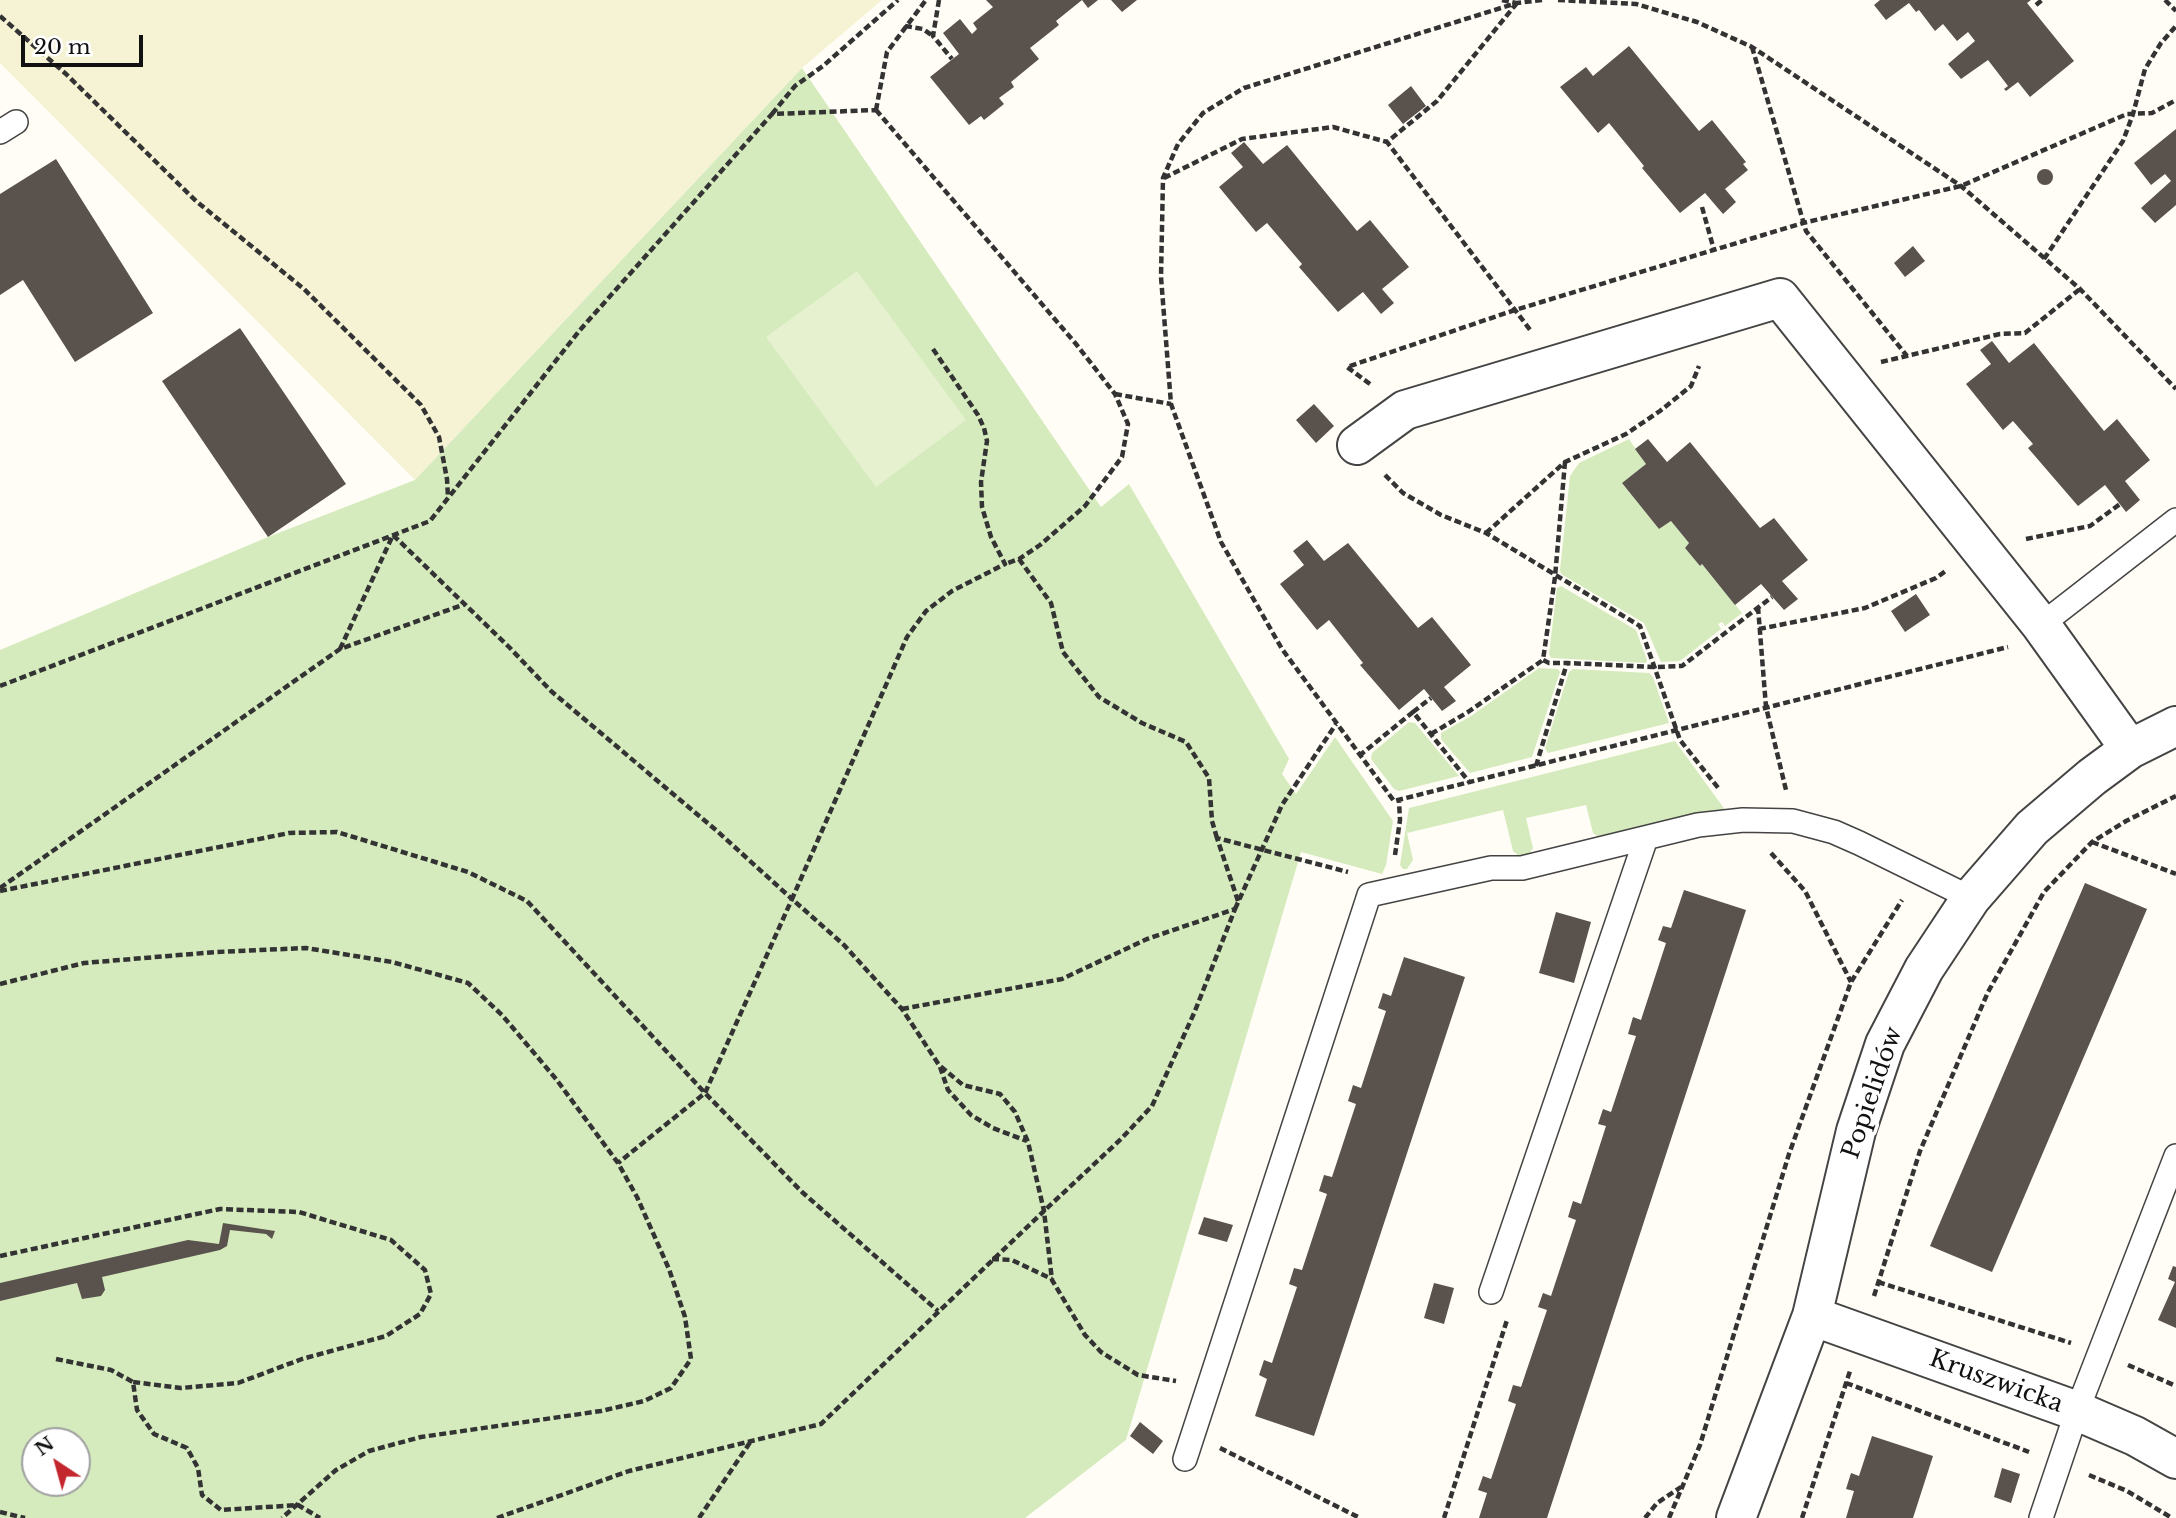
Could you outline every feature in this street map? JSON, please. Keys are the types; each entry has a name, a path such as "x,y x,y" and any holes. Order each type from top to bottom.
{"street":[{"path":"1357,445 1405,410 1780,298 2045,631 2130,749"},
{"name":"Popielidów","path":"1736,1518 1812,1316 1856,1131 1885,1044 1924,969 1971,898 2032,828 2130,749 2176,726"},
{"name":"Kruszwicka","path":"1812,1316 2077,1411 2135,1436 2176,1459"}],"lane":[{"path":"2045,631 2176,520"},
{"path":"1185,1459 1369,895 1491,868 1522,868 1709,823 1743,820 1793,821 1810,825 1859,843 1971,898"},
{"path":"1491,1292 1646,838"},
{"path":"2041,1518 2099,1352 2176,1156"}],"path":[{"path":"0,686 430,521 580,330 795,86 823,66 898,0"},
{"path":"876,110 887,52 926,0"},
{"path":"933,36 939,0"},
{"path":"1502,0 1542,0"},
{"path":"1558,0 1636,4 1696,22 1752,47 1961,186 2080,289 2176,389"},
{"path":"1641,0 1647,7"},
{"path":"2036,5 2042,0"},
{"path":"2165,0 2176,11"},
{"path":"1387,142 1437,100 1518,1"},
{"path":"1518,1 1244,88 1203,113 1178,144 1163,178 1161,277 1171,404 1221,542 1282,649 1394,802 1766,707 2045,631"},
{"path":"0,16 66,74 196,201 304,289 421,405 439,437 447,479 447,498"},
{"path":"905,26 923,29 933,36 952,59"},
{"path":"2044,258 2123,141 2145,69 2161,43 2176,26"},
{"path":"1752,47 1806,231 1907,356"},
{"path":"1405,410 1347,367 1516,310 1803,223 1961,186 2127,114 2151,113 2176,100"},
{"path":"772,114 876,110"},
{"path":"618,1163 705,1093 907,637 926,611 952,591 1019,559 1040,545 1085,506 1122,457 1128,424 1115,394 1076,344 876,110"},
{"path":"1163,178 1242,139 1333,127 1387,142 1557,364"},
{"path":"1702,206 1714,250"},
{"path":"1839,373 2000,334 2025,332 2080,289"},
{"path":"1486,533 1565,462 1626,434 1691,386 1705,348 1709,319"},
{"path":"933,349 984,428 987,441 981,482 982,507 991,537 1005,564"},
{"path":"1115,394 1171,404"},
{"path":"1357,445 1403,493 1441,515 1486,533 1640,626 1676,730 1701,765"},
{"path":"1431,734 1543,660 1555,577 1565,462"},
{"path":"1759,629 1865,608 1936,578 1980,549 2090,526 2119,504"},
{"path":"393,535 551,691 717,831 844,945 902,1009 939,1065 948,1090 971,1115 993,1128 1028,1142"},
{"path":"340,649 393,535"},
{"path":"1019,559 1051,603 1063,652 1099,697 1142,723 1186,743 1209,778 1212,821 1238,901"},
{"path":"1543,660 1549,663 1682,666 1772,597"},
{"path":"0,890 340,649 465,604"},
{"path":"1758,607 1766,707 1788,798"},
{"path":"1536,766 1567,663"},
{"path":"1359,756 1431,698"},
{"path":"1413,712 1470,783"},
{"path":"497,1518 629,1471 821,1424 1121,1139 1152,1106 1195,1012 1261,848 1282,805 1336,724"},
{"path":"1802,1518 1920,1151 1988,992 2044,892 2092,842 2176,796"},
{"path":"1390,890 1400,820 1399,800"},
{"path":"1743,820 1805,891 1851,982"},
{"path":"0,890 289,833 337,832 468,872 527,901 705,1093 802,1192 938,1311"},
{"path":"1217,838 1349,873"},
{"path":"2092,842 2176,874"},
{"path":"1669,1518 1700,1445 1789,1154 1851,982 1919,872"},
{"path":"902,1009 1062,979 1147,939 1235,909"},
{"path":"0,984 83,963 216,951 306,948 391,962 468,983 502,1015 556,1079 618,1163 637,1197 664,1257 685,1317 691,1359 671,1388 644,1401 601,1411 421,1437 369,1451 336,1470 282,1518"},
{"path":"939,1065 963,1085 1000,1094 1015,1112 1028,1142 1044,1211 1052,1280 1085,1335 1117,1365 1138,1375 1209,1384"},
{"path":"0,1256 220,1209 299,1212 391,1240 425,1270 431,1294 420,1314 386,1336 302,1359 238,1384 181,1388 133,1382 111,1370 56,1359"},
{"path":"992,1259 1012,1260 1052,1280"},
{"path":"1878,1282 2099,1352 2176,1386"},
{"path":"1444,1518 1513,1301 1491,1292"},
{"path":"133,1382 137,1410 154,1434 187,1448 198,1468 202,1494 221,1510 298,1505 320,1518"},
{"path":"1846,1383 2127,1490 2172,1518"},
{"path":"1192,1434 1360,1518"},
{"path":"699,1518 752,1440"},
{"path":"1645,1518 1657,1503 1682,1487"},
{"path":"0,1512 25,1518"}],"shaded area":[{"path":"0,0 882,0 802,68 415,480 0,63"}],"green space":[{"path":"802,68 1101,507 1129,484 1289,759 1282,774 1296,794 1335,737 1393,821 1382,874 1301,852 1126,1440 1025,1518 0,1518 0,650 268,537 415,480"},
{"path":"857,271 966,420 876,487 766,337"},
{"path":"1629,439 1646,464 1622,483 1659,529 1671,521 1689,543 1685,548 1700,566 1702,564 1742,613 1725,626 1722,622 1718,624 1721,629 1680,661 1661,662 1644,623 1561,574 1560,570 1570,476 1579,463"},
{"path":"1561,586 1636,630 1646,663 1551,658 1549,654 1557,588"},
{"path":"1539,668 1558,669 1560,672 1532,757 1470,773 1441,739 1441,733 1471,716"},
{"path":"1573,669 1649,673 1653,677 1669,723 1548,753 1545,748 1569,672"},
{"path":"1409,722 1415,723 1459,776 1399,791 1394,789 1371,759 1372,753"},
{"path":"1675,741 1726,811 1600,838 1593,833 1586,805 1526,818 1533,848 1528,855 1520,857 1513,851 1503,810 1407,833 1413,860 1407,869 1400,865 1409,808"}],"building":[{"path":"986,0 1082,0 1056,21 1059,25 1030,48 1039,59 1011,82 1014,87 999,98 1004,104 984,120 981,116 969,125 930,77 959,54 943,33 960,19 972,34 977,29 973,23 993,7"},
{"path":"1082,0 1098,0 1088,8"},
{"path":"1111,0 1137,0 1122,12"},
{"path":"1880,0 2031,0 2027,3 2074,61 2030,97 2018,82 2006,91 2004,89 2008,86 1988,60 1961,79 1948,64 1975,41 1968,32 1957,41 1943,24 1935,31 1919,10 1916,12 1909,3 1886,20 1874,5"},
{"path":"1629,46 1699,131 1712,120 1746,162 1743,164 1748,170 1725,189 1736,202 1723,214 1705,193 1680,213 1609,123 1598,133 1560,87 1586,67 1593,76"},
{"path":"1411,86 1426,106 1403,124 1388,105"},
{"path":"2176,129 2176,205 2155,223 2141,208 2171,181 2165,174 2151,185 2134,163"},
{"path":"1244,142 1263,164 1287,145 1357,231 1370,220 1409,267 1382,289 1394,303 1381,314 1363,292 1338,312 1299,267 1302,264 1267,223 1256,232 1219,187 1243,167 1231,153"},
{"path":"56,159 153,313 75,362 23,280 0,295 0,194"},
{"path":"2045,169 2051,171 2051,183 2045,185 2039,183 2037,177 2039,171"},
{"path":"1913,246 1925,261 1905,277 1894,263"},
{"path":"240,328 346,484 268,537 162,381"},
{"path":"1992,341 2009,363 2034,343 2104,431 2117,419 2150,460 2125,481 2140,500 2126,512 2105,485 2078,506 2028,448 2033,444 2013,421 2003,430 1966,384 1991,364 1980,350"},
{"path":"1314,404 1334,426 1316,443 1296,420"},
{"path":"1648,439 1667,462 1690,442 1760,528 1774,518 1808,560 1782,581 1798,599 1784,610 1761,584 1735,605 1702,564 1700,566 1685,548 1689,543 1671,521 1659,529 1622,483 1646,464 1635,449"},
{"path":"1307,540 1324,561 1348,543 1418,628 1432,617 1471,665 1444,687 1456,701 1442,711 1424,689 1399,710 1360,665 1363,663 1329,620 1317,630 1280,584 1304,565 1293,551"},
{"path":"1916,594 1930,615 1905,632 1891,611"},
{"path":"2085,883 2147,909 1992,1272 1930,1246"},
{"path":"1684,890 1746,910 1547,1518 1479,1518 1487,1493 1478,1490 1483,1476 1491,1479 1516,1404 1508,1401 1513,1385 1521,1387 1547,1310 1538,1307 1543,1293 1551,1296 1576,1220 1568,1217 1573,1201 1581,1204 1606,1126 1598,1124 1603,1109 1611,1112 1636,1036 1628,1034 1633,1017 1641,1020 1666,943 1658,940 1663,926 1671,928"},
{"path":"1556,912 1591,922 1574,983 1539,973"},
{"path":"1404,957 1465,977 1314,1436 1255,1416 1267,1379 1259,1375 1264,1360 1272,1363 1297,1287 1289,1284 1294,1268 1302,1270 1327,1194 1319,1191 1324,1175 1332,1177 1356,1104 1348,1101 1353,1085 1361,1088 1386,1011 1378,1008 1383,993 1391,996"},
{"path":"1204,1217 1233,1225 1227,1242 1198,1234"},
{"path":"223,1223 275,1231 272,1239 266,1234 230,1230 227,1246 220,1250 102,1277 105,1290 101,1296 82,1299 77,1283 0,1301 0,1283 188,1240 219,1244"},
{"path":"2173,1266 2176,1267 2176,1328 2158,1320 2175,1282 2168,1279"},
{"path":"1434,1283 1454,1288 1444,1324 1424,1318"},
{"path":"1140,1422 1163,1441 1153,1454 1130,1436"},
{"path":"1872,1436 1933,1456 1913,1518 1846,1518 1854,1491 1846,1489 1851,1473 1859,1476"},
{"path":"2002,1468 2020,1474 2011,1503 1994,1497"}]}
